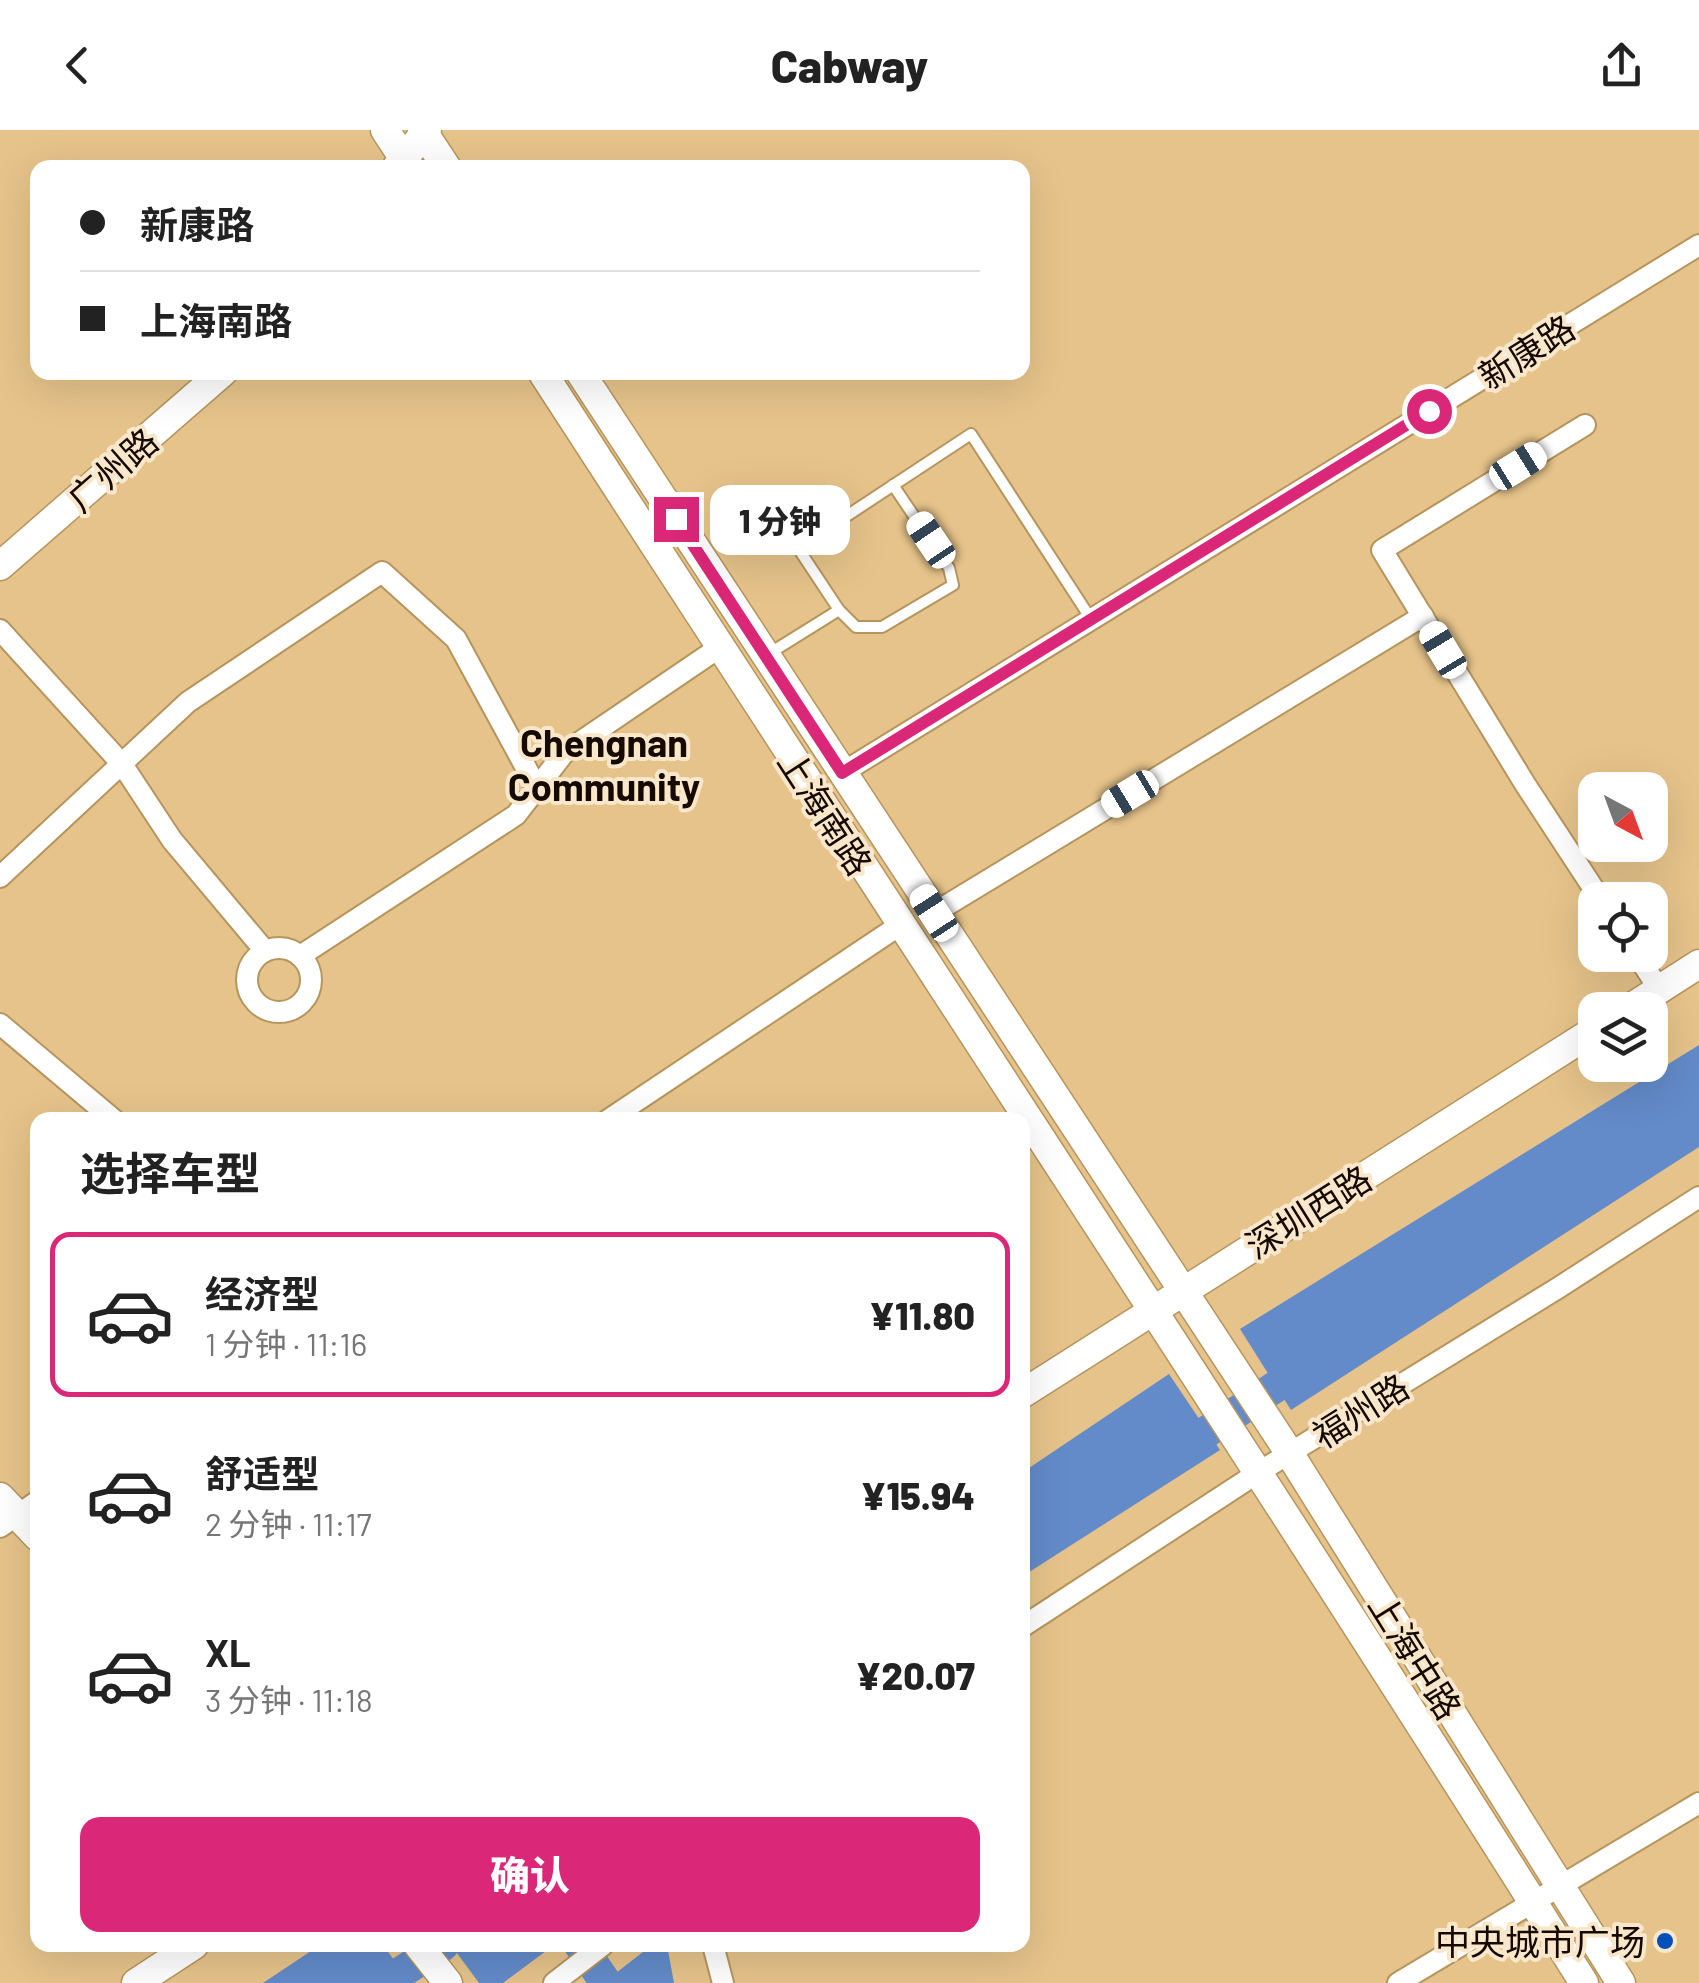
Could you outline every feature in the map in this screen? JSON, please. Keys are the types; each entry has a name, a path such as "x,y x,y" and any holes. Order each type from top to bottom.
{"main road":[{"path":"385,130 401,160"},
{"path":"406,160 424,131 442,160"},
{"name":"广州路","path":"0,566 214,380"},
{"name":"上海南路","path":"547,380 1022,1112"},
{"name":"上海南路","path":"585,380 1210,1330"},
{"path":"1654,992 1699,964"},
{"name":"深圳西路","path":"1030,1389 1578,1041"},
{"name":"上海南路","path":"1030,1124 1178,1350"},
{"name":"上海中路","path":"1210,1330 1620,1983"},
{"name":"上海中路","path":"1178,1350 1584,1983"},
{"path":"136,1983 183,1952"},
{"path":"424,1952 448,1983"}],"street":[{"name":"新康路","path":"842,773 1699,245"},
{"path":"1586,425 1382,550 1590,882"},
{"path":"0,877 188,702 382,572 456,640 537,788"},
{"path":"934,913 1423,616"},
{"path":"0,630 122,764 172,840 265,950"},
{"path":"300,956 516,815 564,753 720,647"},
{"path":"620,1112 900,926"},
{"path":"284,948 300,956 310,975 306,996 290,1010 268,1010 251,997 247,987 250,966 265,950 284,948"},
{"path":"1648,972 1659,989"},
{"path":"0,1024 104,1112"},
{"name":"福州路","path":"1030,1621 1255,1466 1558,1288 1699,1197"},
{"path":"1398,1983 1699,1803"},
{"path":"554,1983 594,1952"},
{"path":"715,1952 723,1983"}],"lane":[{"path":"893,485 950,568 952,585 882,626 856,627 839,610 798,548 893,485 971,434 1091,619"},
{"path":"766,656 839,610"}],"water":[{"path":"1699,1045 1699,1147 1291,1410 1240,1329 1639,1082 1668,1082 1668,1064"},
{"path":"1169,1374 1220,1450 1030,1572 1030,1467"},
{"path":"310,1952 388,1952 411,1983 263,1983"},
{"path":"456,1952 545,1952 503,1983 479,1983"},
{"path":"643,1952 668,1952 674,1983 603,1983"}],"waterway":[{"path":"1171,1455 1315,1361"},
{"path":"385,1983 432,1952"},
{"path":"585,1952 606,1983"}],"place":[{"name":"中央城市广场","path":"1665,1941"}],"district":[{"name":"Chengnan Community","path":"604,764"}],"route":[{"path":"676,519 842,773 1429,411"}]}
